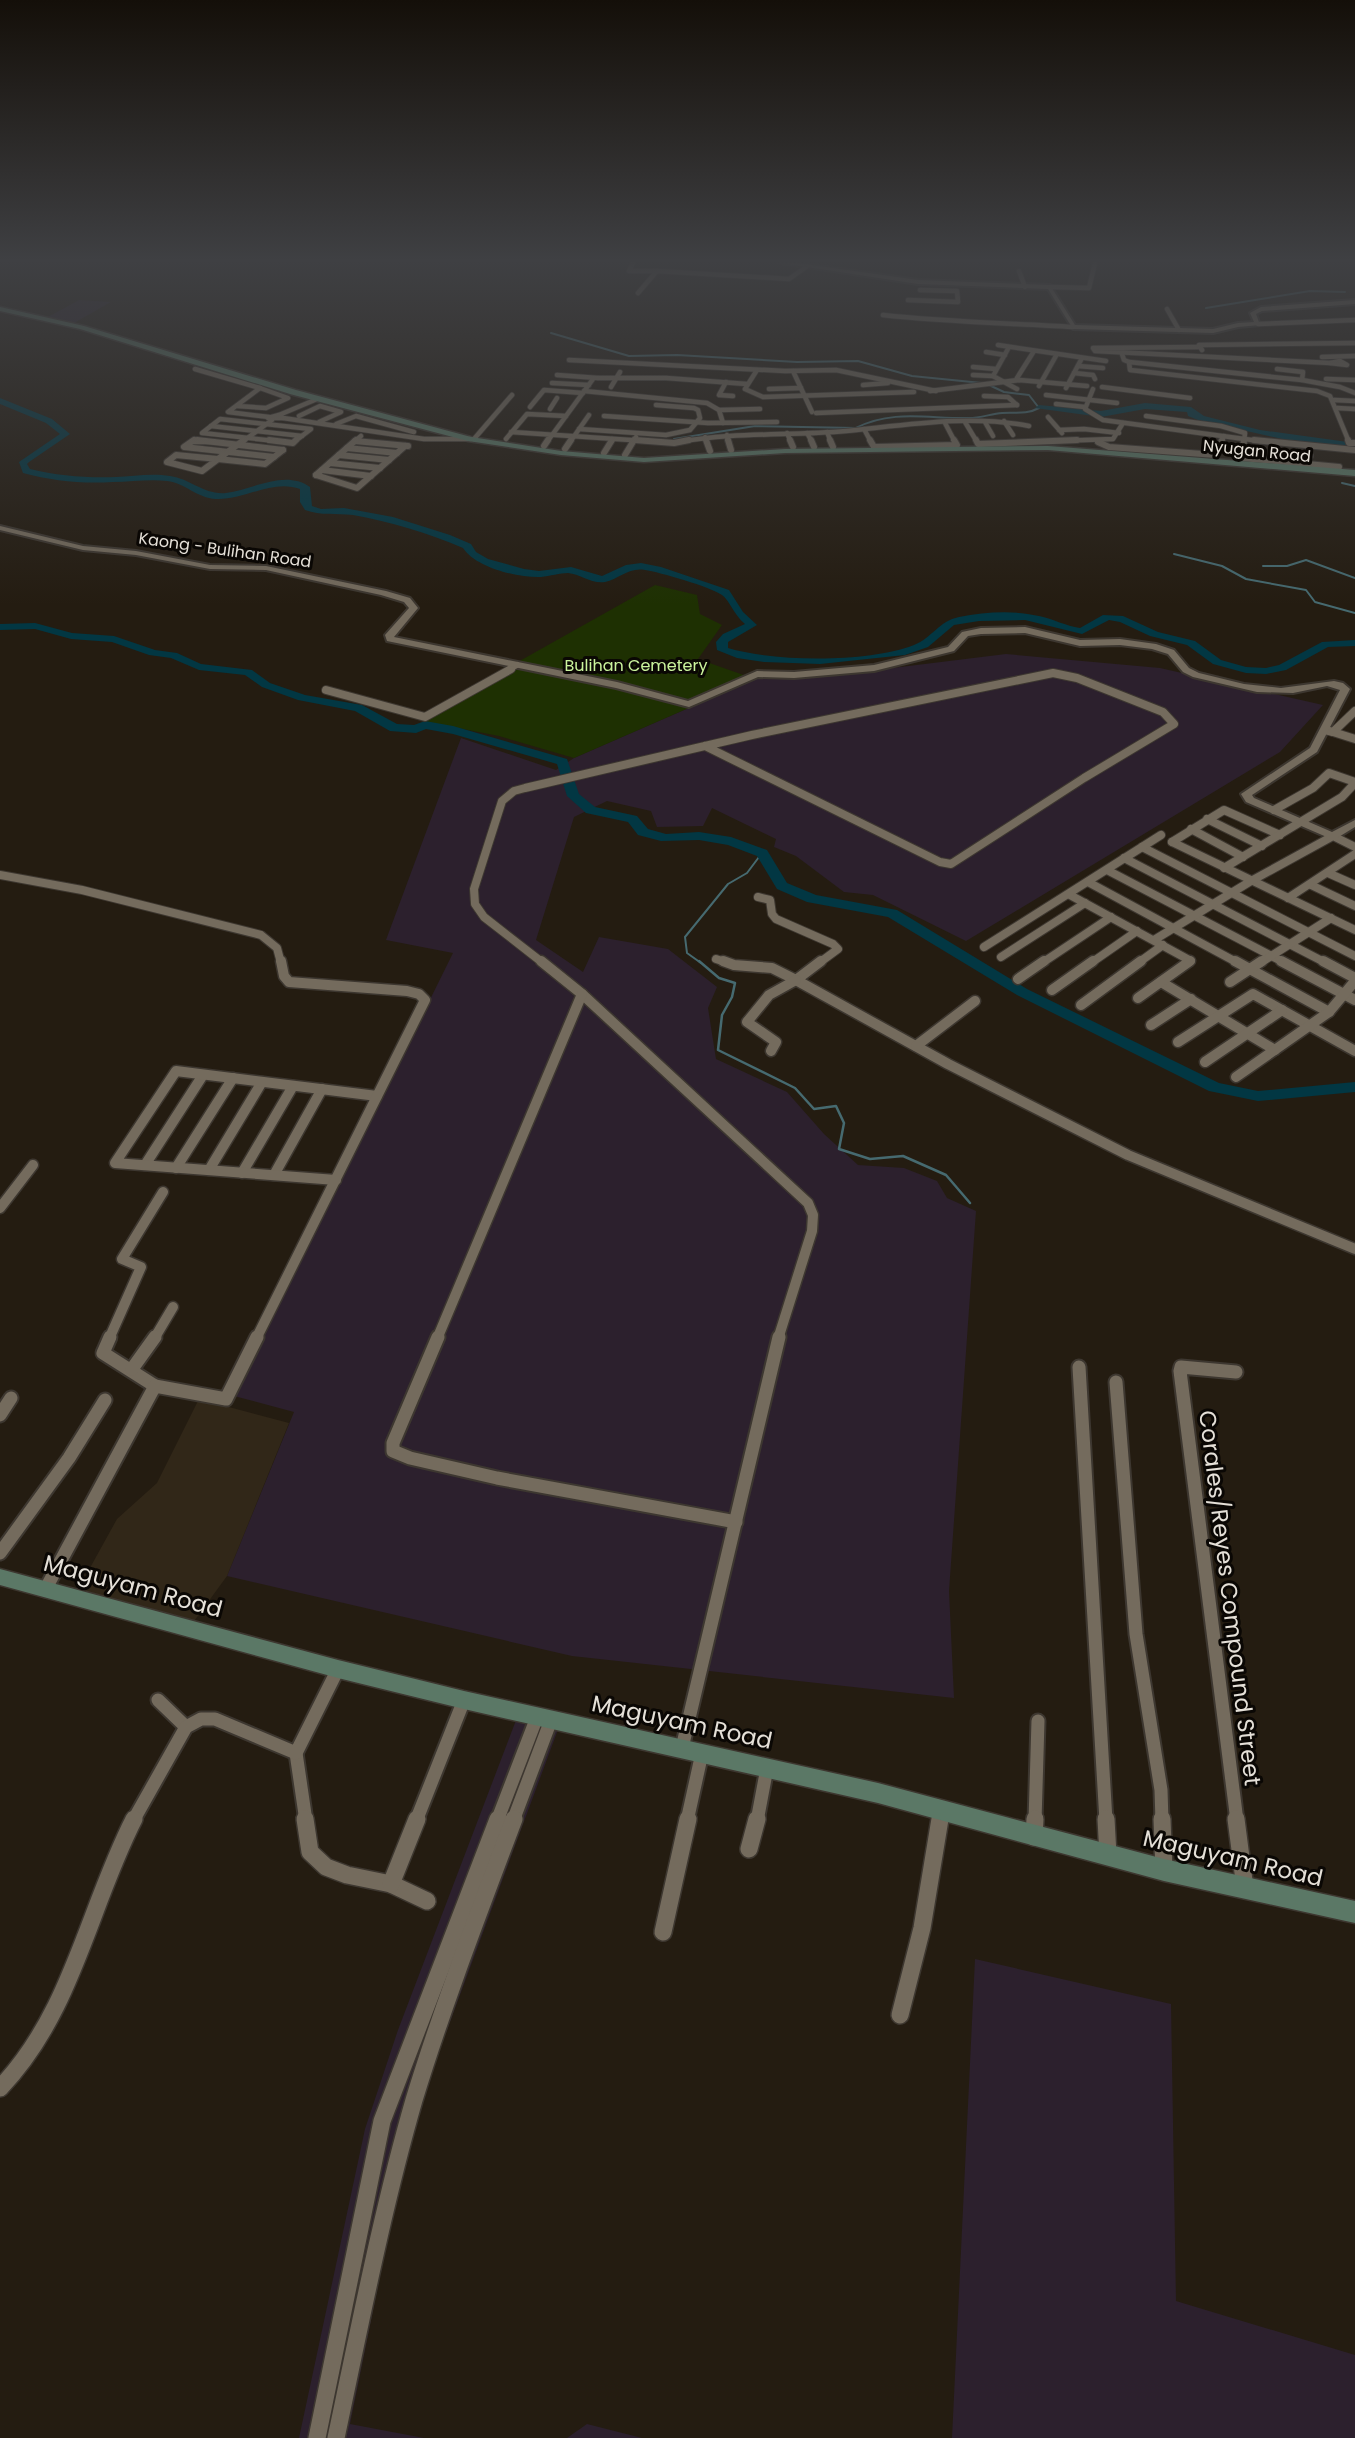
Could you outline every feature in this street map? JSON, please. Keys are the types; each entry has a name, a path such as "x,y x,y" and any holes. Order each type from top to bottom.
{"main road":[{"name":"Nyugan Road","path":"245,377 314,398 473,439 561,453 644,460 785,451 1042,444 1355,473"},
{"name":"Maguyam Road","path":"1,1579 464,1700 767,1768 941,1810 1164,1870 1355,1912"}],"street":[{"path":"222,377 288,398 266,408 237,406"},
{"path":"566,377 637,380 659,378 747,384"},
{"path":"631,389 639,377"},
{"path":"700,387 706,377"},
{"path":"538,397 602,394 699,401 719,410 739,409 762,406 752,399 746,389 752,377"},
{"path":"774,382 775,377"},
{"path":"796,377 814,412 1017,405 1008,397 984,396"},
{"path":"818,377 824,395"},
{"path":"866,377 936,391"},
{"path":"994,377 1017,389"},
{"path":"1018,377 1019,380"},
{"path":"1041,384 1045,377"},
{"path":"1064,390 1072,377"},
{"path":"1201,377 1317,391 1332,398 1355,401"},
{"path":"1272,377 1355,391"},
{"path":"1338,387 1341,377"},
{"path":"655,385 659,378"},
{"path":"552,383 593,379"},
{"path":"544,446 593,379"},
{"path":"611,387 616,379"},
{"path":"677,386 681,379"},
{"path":"1324,384 1326,379 1355,380"},
{"path":"752,399 936,391 1019,380 1190,398"},
{"path":"726,382 719,395 733,396"},
{"path":"863,386 890,382"},
{"path":"843,385 848,394"},
{"path":"978,386 990,406"},
{"path":"260,388 229,412 269,420 311,429 293,443 202,433 220,419 269,420 314,398"},
{"path":"769,389 801,388"},
{"path":"1085,408 1090,388"},
{"path":"530,407 544,390 582,395"},
{"path":"1114,411 1122,390"},
{"path":"254,393 277,395"},
{"path":"869,393 878,410"},
{"path":"1143,402 1149,393"},
{"path":"598,402 602,394"},
{"path":"281,416 401,436 459,441 473,439 512,395"},
{"path":"1046,395 1116,403"},
{"path":"618,403 623,396"},
{"path":"1169,403 1173,396"},
{"path":"635,404 640,397"},
{"path":"782,397 788,408"},
{"path":"960,397 967,407"},
{"path":"550,408 557,398"},
{"path":"625,455 661,398"},
{"path":"939,398 945,408"},
{"path":"1332,398 1350,441 1355,436"},
{"path":"246,399 278,403"},
{"path":"896,399 902,410"},
{"path":"918,399 923,408"},
{"path":"851,401 856,411"},
{"path":"829,402 835,412"},
{"path":"1056,404 1085,408 1093,416 1123,423 1289,445 1355,450"},
{"path":"579,429 667,435 690,430 700,415 694,408 656,405"},
{"path":"299,416 320,406 431,438"},
{"path":"1139,425 1148,408"},
{"path":"1337,408 1355,409"},
{"path":"739,409 743,419"},
{"path":"719,410 723,423"},
{"path":"1173,419 1179,411"},
{"path":"307,412 323,413"},
{"path":"318,423 341,412"},
{"path":"666,413 700,415"},
{"path":"506,439 527,414 566,416"},
{"path":"541,422 546,415"},
{"path":"565,449 589,415"},
{"path":"595,422 723,423 774,415"},
{"path":"334,425 356,416"},
{"path":"604,416 645,422"},
{"path":"1146,416 1222,426 1245,433 1246,439 1240,457 1340,470"},
{"path":"1048,417 1067,441"},
{"path":"743,419 778,422"},
{"path":"269,420 248,438 238,445 228,452 218,459 202,471 167,462 176,455 218,459 265,464 274,457 283,450 238,445 194,440 184,447 228,452 274,457"},
{"path":"512,432 574,436 591,441 613,439 667,443 727,435 827,432 847,435 885,425 1004,421 1029,426 1042,444"},
{"path":"1004,421 1013,435"},
{"path":"965,422 978,444 1042,444 1116,438 1123,423"},
{"path":"985,422 993,436"},
{"path":"353,427 362,423"},
{"path":"873,444 957,445 945,423"},
{"path":"1080,423 1084,429"},
{"path":"923,424 928,431"},
{"path":"885,425 888,432"},
{"path":"903,425 907,432"},
{"path":"211,426 302,436"},
{"path":"1141,449 1151,426"},
{"path":"386,433 398,427"},
{"path":"1344,427 1355,428"},
{"path":"658,428 690,430"},
{"path":"864,429 873,444"},
{"path":"1059,430 1084,429 1119,433"},
{"path":"1167,451 1176,430"},
{"path":"827,432 833,447"},
{"path":"788,433 793,447"},
{"path":"807,433 814,447"},
{"path":"525,443 531,434"},
{"path":"768,434 772,448"},
{"path":"1193,453 1201,434"},
{"path":"727,435 731,450"},
{"path":"747,435 752,448"},
{"path":"355,441 408,446 357,488 316,475 355,441 361,436"},
{"path":"387,444 401,436"},
{"path":"1096,440 1109,447 1216,455 1224,436"},
{"path":"705,437 710,451"},
{"path":"604,453 613,439"},
{"path":"873,444 932,439"},
{"path":"685,441 690,453"},
{"path":"647,452 653,442"},
{"path":"1264,460 1268,442"},
{"path":"667,443 670,455"},
{"path":"1286,463 1289,445"},
{"path":"347,448 397,453"},
{"path":"1330,449 1340,470"},
{"path":"1287,453 1310,456"},
{"path":"339,455 389,460"},
{"path":"184,468 192,462"},
{"path":"330,463 380,468"},
{"path":"322,470 371,475"},
{"path":"331,487 341,483 352,473"},
{"name":"Kaong - Bulihan Road","path":"0,528 83,548 136,553 210,567 266,568 383,593 407,600 414,608 389,635 390,639 617,685 689,704 757,674 794,675 863,670 951,649 970,633 1025,630 1080,643 1120,642 1162,649 1171,652 1186,670 1196,675 1267,690 1296,690 1340,684 1345,689 1329,731 1314,750 1246,794 1250,800 1333,836"},
{"path":"326,690 425,717 517,665"},
{"path":"663,1932 692,1751 736,1522 783,1319 812,1231 813,1215 808,1203 750,1147 582,994 484,917 475,904 474,889 502,801 514,791 525,788 705,746 1003,681 1053,673 1077,678 1163,712 1174,724 1084,778 951,864 940,862 705,746"},
{"path":"1329,731 1355,710"},
{"path":"1329,731 1355,739"},
{"path":"1224,868 1342,797 1355,782 1329,773 1313,788 1275,810"},
{"path":"1280,835 1228,810 1217,811 1172,842 1355,930"},
{"path":"1207,819 1262,846"},
{"path":"1154,940 1251,881 1355,823"},
{"path":"1191,830 1244,856"},
{"path":"984,947 1161,835"},
{"path":"1333,836 1355,847"},
{"path":"1142,847 1355,956"},
{"path":"1288,898 1355,854"},
{"path":"1124,858 1355,979 1345,996 1329,1012 1236,1077"},
{"path":"1107,870 1355,1000"},
{"path":"1328,873 1355,885"},
{"path":"0,875 82,890 261,935 275,943 279,950 283,976 289,982 419,994 425,1000 226,1399 155,1386 132,1368 107,1358 103,1353 141,1267 122,1261 122,1258 163,1192"},
{"path":"1088,882 1329,1012"},
{"path":"1311,885 1355,906"},
{"path":"1070,895 1191,961 1138,998"},
{"path":"758,897 770,900 772,914 776,919 833,944 838,949 796,980 769,995 747,1022 776,1042 771,1051"},
{"path":"1001,957 1084,903"},
{"path":"1253,926 1274,914"},
{"path":"1018,979 1111,917"},
{"path":"1230,982 1331,918"},
{"path":"1052,990 1137,931"},
{"path":"1081,1005 1163,946"},
{"path":"716,959 734,965 772,968 1128,1155 1355,1249"},
{"path":"1161,982 1275,1050"},
{"path":"582,994 393,1443 393,1451 398,1456 448,1468 736,1522"},
{"path":"1178,1042 1253,994 1351,1048 1355,1035"},
{"path":"1151,1025 1191,999"},
{"path":"916,1046 975,1001"},
{"path":"1205,1062 1282,1010"},
{"path":"336,1180 115,1163 176,1071 377,1096"},
{"path":"145,1166 203,1074"},
{"path":"176,1168 233,1078"},
{"path":"209,1170 262,1082"},
{"path":"242,1173 293,1086"},
{"path":"274,1175 322,1089"},
{"path":"0,1209 33,1166"},
{"path":"132,1368 152,1343 173,1307"},
{"path":"1079,1367 1108,1856"},
{"name":"Corales/Reyes Compound Street","path":"1236,1372 1181,1367 1244,1888"},
{"path":"1116,1382 1136,1634 1161,1790 1164,1870"},
{"path":"45,1590 155,1386"},
{"path":"0,1415 11,1398"},
{"path":"0,1553 69,1458 105,1400"},
{"path":"338,1669 296,1753 310,1852 316,1862 332,1871 391,1884 426,1901"},
{"path":"158,1700 187,1727"},
{"path":"391,1884 464,1700"},
{"path":"0,2088 18,2072 35,2048 65,1988 107,1874 128,1829 187,1727 201,1719 215,1719 296,1753"},
{"path":"336,2438 339,2378 366,2200 382,2121 459,1917 544,1719"},
{"path":"317,2438 339,2378 430,2051 477,1922 544,1719"},
{"path":"1034,1836 1038,1721"},
{"path":"749,1849 762,1802 767,1768"},
{"path":"900,2015 922,1928 941,1810"},
{"path":"459,1917 477,1922"},
{"path":"410,2045 430,2051"},
{"path":"366,2200 386,2203"}],"shaded area":[{"path":"1006,654 1160,668 1323,705 1280,752 966,941 873,895 844,892 796,856 774,847 776,839 712,808 703,826 657,827 651,811 607,801 574,817 536,940 583,972 599,937 668,949 717,987 708,1008 716,1059 787,1092 824,1134 858,1165 904,1168 937,1181 947,1198 976,1211 949,1591 954,1698 572,1656 227,1576 294,1412 234,1396 453,953 386,940 461,738 556,770 574,758 755,679 868,671"},
{"path":"199,1399 289,1423 227,1576 192,1624 75,1595 117,1519 157,1483"},
{"path":"518,1715 560,1724 409,2133 350,2424 424,2438 299,2438 365,2129 398,2030"},
{"path":"975,1959 1171,2004 1176,2301 1355,2355 1355,2438 952,2438"},
{"path":"587,2424 642,2438 567,2438"}],"green space":[{"name":"Bulihan Cemetery","path":"655,585 697,595 700,614 722,625 698,659 755,679 574,758 499,736 422,721 519,665 516,663"}],"waterway":[{"path":"920,377 982,383"},
{"path":"674,439 755,426 856,428 870,422 897,417 973,418 1039,408 1029,395 1004,392 989,385"},
{"path":"0,401 49,421 66,434 26,460 22,464 26,471 77,479 159,477 182,482 204,494 216,496 227,496 272,484 294,483 305,487 305,502 308,508 320,512 344,511 390,519 467,546 472,554 484,561 523,572 539,574 571,570 587,577 603,579 626,568 641,566 657,569 725,592 738,613 752,625 727,636 722,642 723,650 741,655 791,661 877,657 919,647 941,629 957,621 1002,616 1036,618 1082,631 1107,617 1123,619 1154,634 1191,643 1217,662 1246,670 1266,671 1282,668 1326,644 1355,643"},
{"path":"1039,408 1101,414 1145,406 1191,410 1191,414 1201,418 1260,432 1355,446"},
{"path":"1342,483 1355,486"},
{"path":"1174,554 1222,566 1246,579 1306,590 1315,602 1355,613"},
{"path":"1263,566 1287,566 1306,560 1355,578"},
{"path":"0,627 35,626 71,636 114,639 153,653 173,655 199,667 248,672 266,685 302,698 358,708 394,728 416,729 425,725 453,730 563,762 573,796 591,810 632,819 643,832 666,838 699,836 731,841 762,853 782,886 812,899 892,913 1022,992 1215,1087 1258,1096 1355,1087"},
{"path":"701,963 687,953 685,937 728,884 747,873 762,853"},
{"path":"699,961 719,978 735,983 732,997 722,1015 718,1050 795,1088 814,1109 836,1106 844,1123 839,1149 870,1159 903,1156 946,1175 970,1203"}]}
